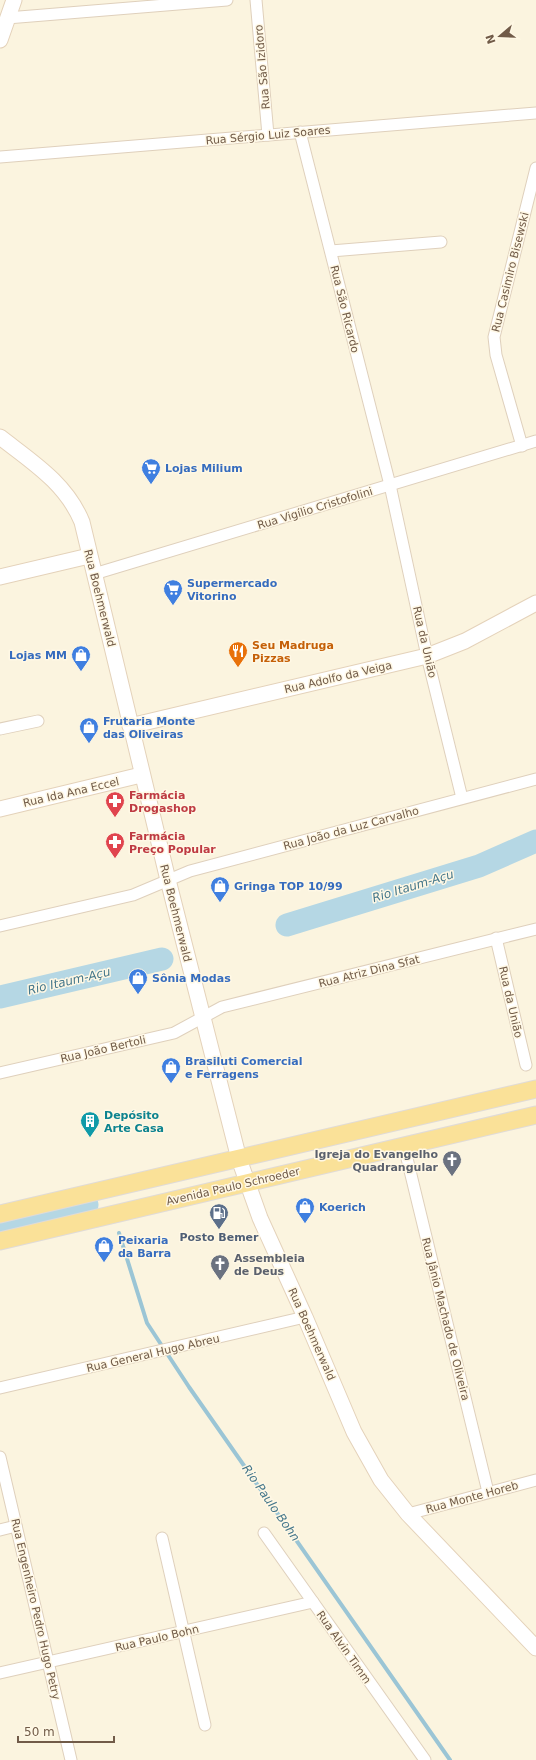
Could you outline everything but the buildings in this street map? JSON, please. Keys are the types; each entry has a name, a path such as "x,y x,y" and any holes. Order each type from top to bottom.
{"main road":[{"path":"0,40 14,0"},
{"name":"Rua Boehmerwald","path":"0,436 58,484 71,499 82,522 141,775 203,1018 247,1183 272,1248 305,1317 354,1432 381,1480 408,1514 536,1648"},
{"path":"0,577 90,556"},
{"name":"Rua Adolfo da Veiga","path":"130,726 428,656 465,641 536,602"},
{"name":"Rua Ida Ana Eccel","path":"0,809 141,775"},
{"path":"0,1214 536,1090"},
{"name":"Avenida Paulo Schroeder","path":"0,1241 536,1115"}],"street":[{"path":"7,18 227,0"},
{"name":"Rua São Izidoro","path":"256,0 268,135"},
{"name":"Rua Sérgio Luiz Soares","path":"0,157 536,113"},
{"name":"Rua São Ricardo","path":"300,132 390,485"},
{"name":"Rua Casimiro Bisewski","path":"522,446 496,355 494,337 534,183 536,168"},
{"path":"330,251 442,242"},
{"name":"Rua Vigílio Cristofolini","path":"94,574 536,441"},
{"name":"Rua da União","path":"390,485 428,656 462,798"},
{"path":"0,730 38,721"},
{"name":"Rua João da Luz Carvalho","path":"0,926 132,895 190,871 536,778"},
{"name":"Rua Atriz Dina Sfat","path":"203,1018 222,1007 536,928"},
{"name":"Rua da União","path":"496,938 526,1065"},
{"name":"Rua João Bertoli","path":"0,1073 174,1033 203,1018"},
{"name":"Rua Jânio Machado de Oliveira","path":"404,1146 488,1492"},
{"name":"Rua General Hugo Abreu","path":"0,1388 305,1317"},
{"name":"Rua Engenheiro Pedro Hugo Petry","path":"0,1458 71,1760"},
{"name":"Rua Monte Horeb","path":"408,1514 536,1480"},
{"path":"0,1530 16,1526"},
{"name":"Rua Alvin Timm","path":"264,1533 425,1760"},
{"path":"162,1538 205,1725"},
{"name":"Rua Paulo Bohn","path":"0,1673 313,1602"}],"waterway":[{"name":"Rio Itaum-Açu","path":"287,925 479,866 536,841"},
{"name":"Rio Itaum-Açu","path":"0,997 162,959"},
{"name":"Rio Paulo Bohn","path":"0,1226 87,1205"},
{"name":"Rio Paulo Bohn","path":"119,1233 147,1323 189,1387 450,1760"}],"place":[{"name":"Lojas Milium","path":"151,485"},
{"name":"Supermercado Vitorino","path":"173,606"},
{"name":"Seu Madruga Pizzas","path":"238,668"},
{"name":"Lojas MM","path":"81,672"},
{"name":"Frutaria Monte das Oliveiras","path":"89,744"},
{"name":"Farmácia Drogashop","path":"115,818"},
{"name":"Farmácia Preço Popular","path":"115,859"},
{"name":"Gringa TOP 10/99","path":"220,903"},
{"name":"Sônia Modas","path":"138,995"},
{"name":"Brasiluti Comercial e Ferragens","path":"171,1084"},
{"name":"Depósito Arte Casa","path":"90,1138"},
{"name":"Igreja do Evangelho Quadrangular","path":"452,1177"},
{"name":"Koerich","path":"305,1224"},
{"name":"Posto Bemer","path":"219,1230"},
{"name":"Peixaria da Barra","path":"104,1263"},
{"name":"Assembleia de Deus","path":"220,1281"}]}
